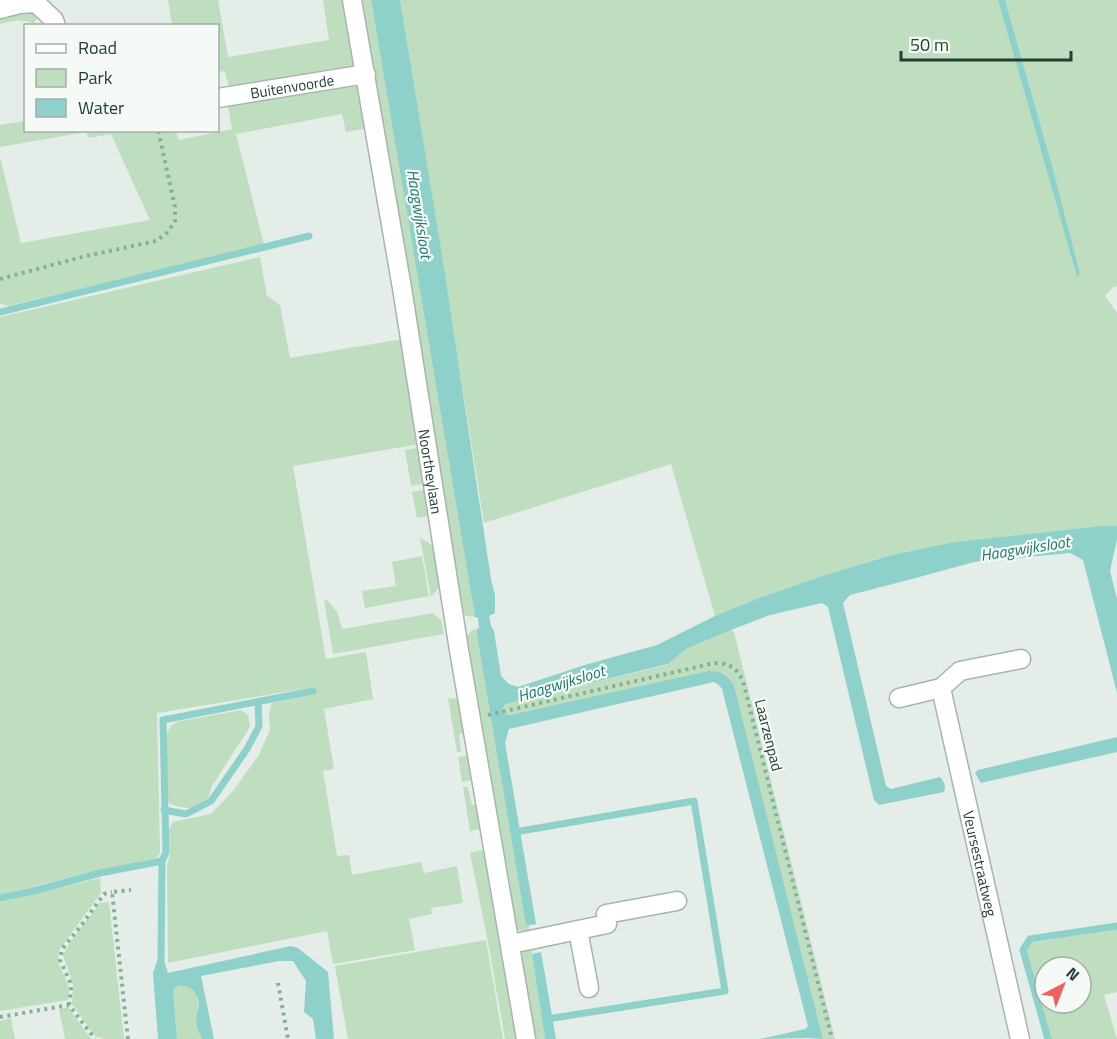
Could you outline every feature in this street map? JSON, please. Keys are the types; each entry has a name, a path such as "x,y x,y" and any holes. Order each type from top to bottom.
{"street":[{"name":"Noortheylaan","path":"352,0 402,288 459,650 526,1039"},
{"path":"0,9 19,4 36,3 55,24"},
{"name":"Buitenvoorde","path":"219,98 366,74"},
{"path":"899,698 941,688 960,671 1021,659"},
{"name":"Veursestraatweg","path":"941,688 1020,1039"},
{"path":"511,944 607,924 606,914 677,901"},
{"path":"578,930 589,988"}],"path":[{"path":"0,279 86,256 156,241 168,232 175,221 175,207 158,132"},
{"name":"Laarzenpad","path":"486,715 720,662 732,666 743,681 832,1039"},
{"path":"95,1039 69,1005 70,982 60,960 62,949 104,894 131,890"},
{"path":"112,892 128,1039"},
{"path":"278,983 288,1039"},
{"path":"0,1017 69,1005"}],"green space":[{"path":"168,0 218,0 228,57 329,40 323,0 348,0 359,65 229,88 225,71 219,72 219,24 172,24"},
{"path":"359,0 371,0 475,617 459,613"},
{"path":"400,0 998,0 1077,276 1080,273 1053,169 1005,0 1117,0 1117,286 1105,296 1117,313 1117,526 954,542 892,555 822,576 715,616 671,464 484,523"},
{"path":"27,11 38,15 34,24 13,21 0,24 0,16"},
{"path":"360,81 369,128 346,132 342,114 236,134 264,245 8,306 0,303 0,157 21,243 150,220 111,134 89,138 86,132 176,132 179,140 232,129 228,106"},
{"path":"24,121 24,132 86,132 0,147 0,125"},
{"path":"260,257 267,296 280,305 290,358 403,339 419,444 293,466 326,659 366,652 373,699 324,709 334,769 323,771 337,856 349,855 352,875 421,862 424,873 457,866 463,903 431,908 432,914 409,919 415,950 333,964 327,931 168,963 169,829 173,822 211,814 233,791 259,755 270,730 269,712 272,703 316,694 315,687 157,713 160,853 157,858 0,895 0,317"},
{"path":"421,447 427,483 411,486 405,450"},
{"path":"428,489 433,515 417,518 412,492"},
{"path":"420,538 438,548 444,582 431,597"},
{"path":"422,556 429,596 365,608 362,591 396,586 392,562"},
{"path":"327,600 337,612 342,629 433,613 441,620 444,634 333,654 324,601"},
{"path":"479,628 476,630 526,926 529,926 530,932 513,929 465,638 471,631"},
{"path":"731,630 734,632 835,1039 823,1039 734,685 724,673 510,715 504,714 506,704 667,665 686,649"},
{"path":"448,698 457,699 462,703 467,732 459,734 461,752 457,752"},
{"path":"241,710 248,715 250,727 212,786 208,798 190,808 169,803 165,751 168,731 172,725 181,721"},
{"path":"472,755 476,779 462,782 458,757"},
{"path":"463,787 468,787 472,805 480,804 484,828 470,831"},
{"path":"481,850 488,854 520,1039 505,1039 470,853"},
{"path":"100,878 101,893 59,950 58,961 69,989 68,1000 0,1011 0,902"},
{"path":"109,902 124,1039 104,1039 95,1036 72,1004 73,984 63,955 70,942 100,903"},
{"path":"1117,929 1117,992 1104,995 1117,1039 1051,1039 1044,1015 1093,1015 1093,955 1033,955 1033,975 1026,950 1031,943"},
{"path":"486,940 503,1039 348,1039 335,966"},
{"path":"532,945 545,1039 531,1039 517,954"},
{"path":"183,984 197,995 199,1005 196,1020 202,1039 177,1039 173,990 176,985"},
{"path":"68,1007 91,1039 65,1039 59,1009"},
{"path":"11,1018 15,1039 0,1039 0,1021"}],"water":[{"name":"Haagwijksloot","path":"371,0 400,0 495,595 495,613 489,616 494,631 501,676 509,684 518,687 657,645 715,616 756,599 892,555 954,542 1117,526 1117,539 1110,571 1117,599 1117,693 1083,560 1070,553 974,562 850,595 843,603 886,786 891,789 940,777 945,784 944,792 879,805 874,800 828,607 822,603 770,615 731,630 686,649 668,664 504,706 504,714 510,715 709,671 724,674 729,678 734,685 823,1039 760,1039 805,1029 808,1026 722,689 714,682 509,729 505,743 536,924 526,926 476,630 479,628 478,618 475,617"},
{"path":"998,0 1005,0 1053,169 1080,273 1077,277"},
{"path":"1117,737 1117,752 981,783 975,773 978,770"},
{"path":"291,946 298,948 328,972 334,1039 316,1039 313,1019 304,1012 306,981 293,961 279,961 201,976 214,1039 202,1039 196,1022 199,1000 195,992 189,987 176,986 173,990 177,1039 158,1039 153,973 161,950 168,973"},
{"path":"541,952 556,1039 545,1039 532,954"}],"waterway":[{"path":"0,312 309,236"},
{"path":"161,959 162,861 166,852 163,720 313,691"},
{"path":"164,810 186,814 211,801 247,749 259,726 258,702"},
{"path":"515,832 694,801 725,991 547,1019"},
{"path":"0,898 100,873 162,861"},
{"path":"1048,1039 1023,950 1030,939 1117,926"}]}
